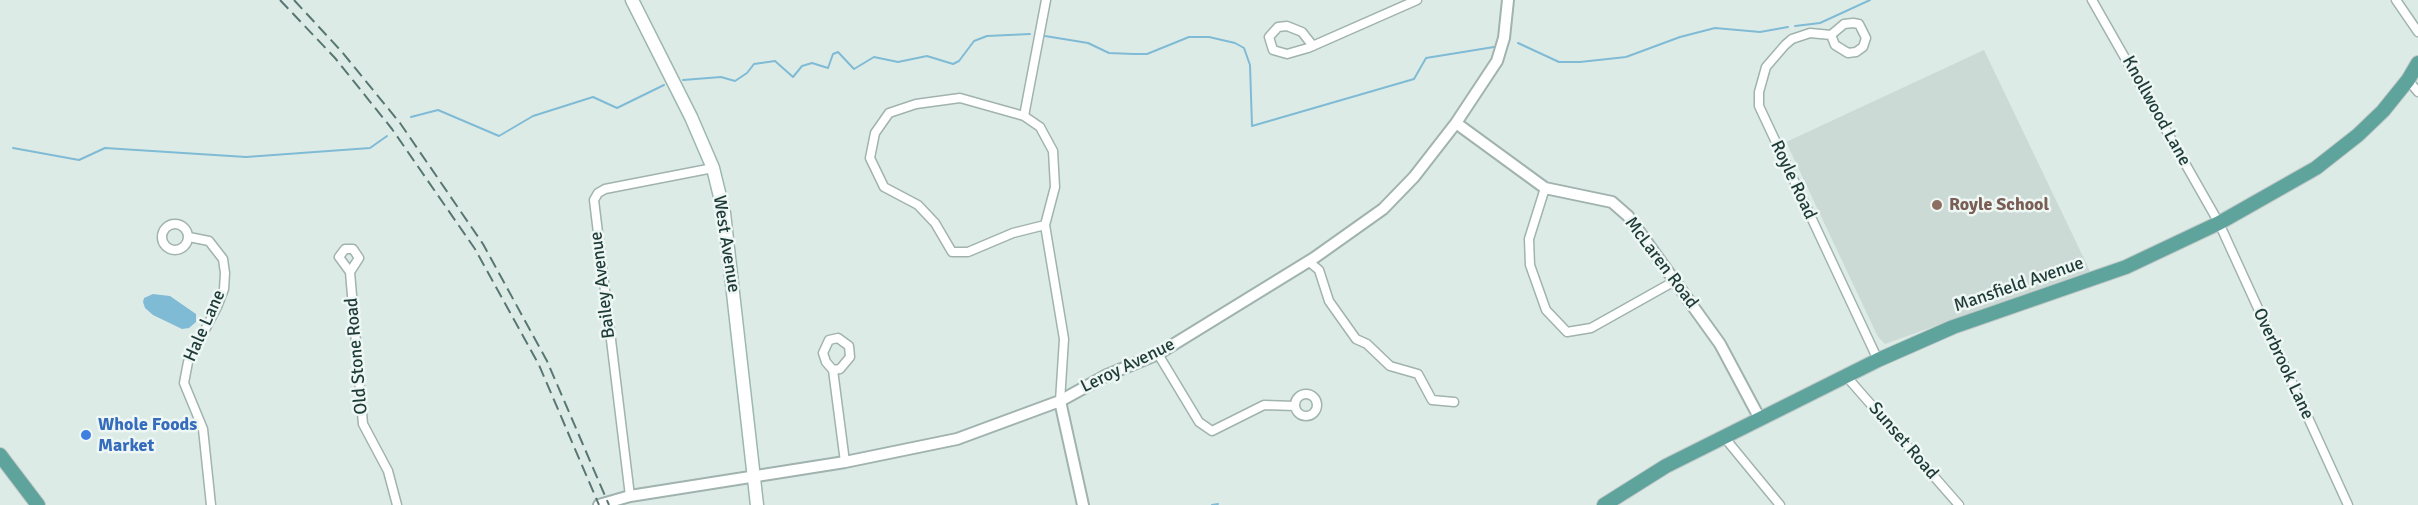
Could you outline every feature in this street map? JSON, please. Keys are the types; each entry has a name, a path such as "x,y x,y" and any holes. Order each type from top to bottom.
{"main road":[{"name":"West Avenue","path":"632,0 691,117 713,168 724,213 758,505"},
{"name":"Mansfield Avenue","path":"1604,505 1666,466 1878,360 1953,327 2126,267 2219,224 2279,191 2324,162 2358,135 2408,80 2418,63"},
{"path":"0,455 38,505"}],"street":[{"path":"1024,116 1046,0"},
{"path":"1313,46 1302,32 1287,26 1278,27 1269,37 1273,50 1287,54 1313,46 1417,0"},
{"name":"Leroy Avenue","path":"599,505 630,496 845,462 957,439 1060,400 1107,375 1158,354 1308,261 1383,209 1414,177 1456,123 1497,61 1504,38 1508,0"},
{"name":"Knollwood Lane","path":"2092,0 2219,224"},
{"path":"2396,0 2418,32"},
{"name":"Royle Road","path":"1831,35 1810,33 1792,39 1785,45 1766,67 1759,92 1759,106 1878,360"},
{"path":"2408,80 2418,92"},
{"path":"1045,225 1013,233 968,252 952,252 935,223 918,205 884,187 870,158 875,133 889,113 916,104 960,98 1024,116 1040,127 1053,151 1055,187 1045,225 1064,339 1060,400 1083,505"},
{"name":"McLaren Road","path":"1456,123 1545,188 1611,202 1628,216 1673,282 1720,344 1760,419"},
{"name":"Bailey Avenue","path":"630,496 594,201 598,193 605,189 713,168"},
{"path":"1545,188 1529,239 1530,265 1546,310 1567,332 1591,328 1673,282"},
{"name":"Overbrook Lane","path":"2219,224 2348,505"},
{"name":"Hale Lane","path":"189,237 209,241 223,260 225,273 224,289 188,362 184,382 203,429 211,505"},
{"path":"1308,261 1319,270 1329,301 1356,339 1367,344 1390,366 1418,374 1432,399 1454,402"},
{"name":"Old Stone Road","path":"350,272 363,424 388,471 397,505"},
{"path":"1158,354 1199,422 1212,431 1264,405 1295,406"},
{"path":"833,370 845,462"},
{"name":"Sunset Road","path":"1846,376 1959,505"},
{"path":"1724,437 1780,505"}],"shaded area":[{"name":"Royle School","path":"1984,50 2090,271 1885,344 1878,337 1786,142"}],"water":[{"path":"153,294 170,296 196,314 196,322 189,328 182,329 153,315 145,308 143,302 144,298"}],"waterway":[{"path":"1795,26 1820,23 1870,0"},
{"path":"1518,43 1559,62 1580,62 1626,57 1680,37 1715,28 1760,32 1788,27"},
{"path":"683,80 721,77 735,81 747,73 754,64 775,61 793,77 802,66 812,63 828,68 833,54 838,52 854,69 874,57 898,62 927,56 953,64 959,61 974,41 987,36 1030,34"},
{"path":"1045,36 1088,43 1109,53 1134,54 1147,54 1189,37 1209,37 1235,43 1244,48 1250,65 1252,126 1414,79 1426,58 1494,47"},
{"path":"411,117 438,110 499,136 533,116 593,97 617,108 664,85"},
{"path":"13,148 79,160 105,148 246,157 370,148 387,136"},
{"path":"1212,505 1218,504"}],"railway":[{"path":"280,0 335,58 392,129 475,249 539,365 599,505"},
{"path":"294,0 342,52 400,123 483,244 547,361 609,505"}],"place":[{"name":"Royle School","path":"1937,205"},
{"name":"Whole Foods Market","path":"86,435"}]}
